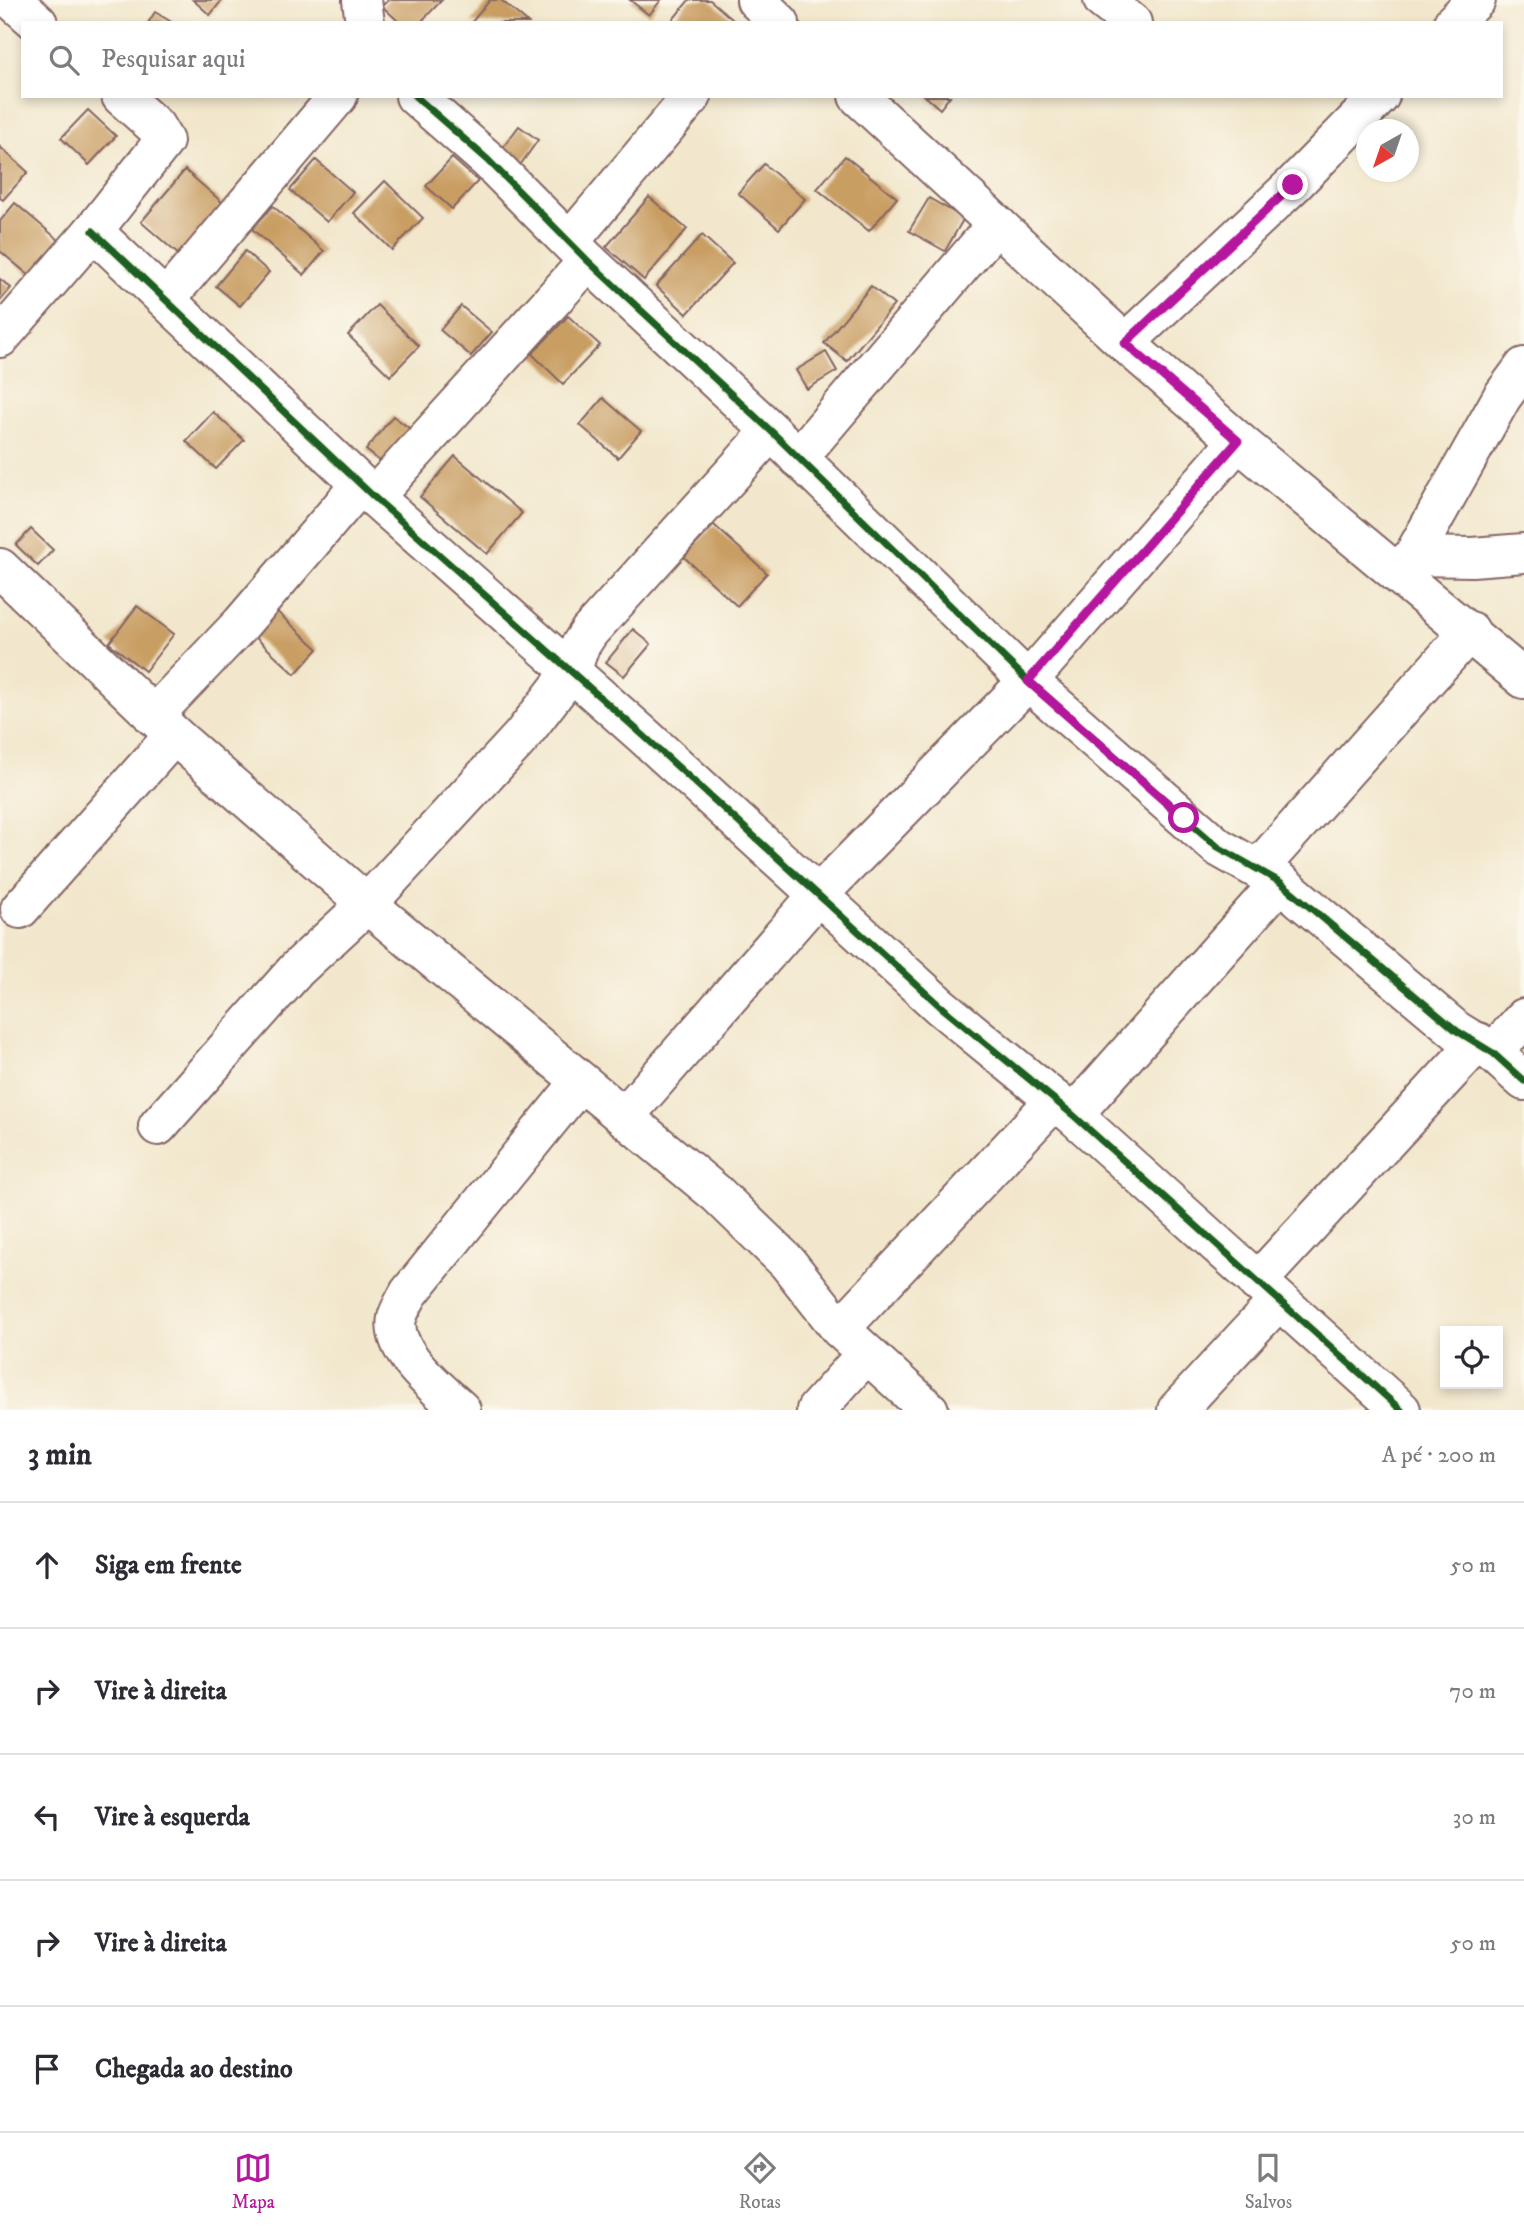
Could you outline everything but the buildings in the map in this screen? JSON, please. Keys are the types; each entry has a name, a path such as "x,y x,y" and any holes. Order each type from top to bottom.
{"street":[{"path":"12,0 36,21"},
{"path":"362,0 365,21"},
{"path":"1103,0 1129,21"},
{"path":"1455,21 1476,0"},
{"path":"0,338 93,231 164,141 155,126 123,98"},
{"path":"166,299 336,98"},
{"path":"417,98 488,160 1028,681 1218,847 1269,875 1457,1031 1486,1047 1524,1081"},
{"path":"20,909 240,624 367,491 580,250 691,98"},
{"path":"860,98 995,226 1125,343 1238,441 1406,564 1470,631 1524,679"},
{"path":"1125,343 1293,185 1378,98"},
{"path":"798,458 995,226"},
{"path":"93,231 367,491 819,894 940,1006 1064,1107 1401,1410"},
{"path":"1406,564 1502,397 1524,366"},
{"path":"158,1126 297,969 367,904 521,737 571,672 580,646 589,632 771,431"},
{"path":"624,1117 819,894 1028,681 1238,441"},
{"path":"1406,564 1524,553"},
{"path":"0,568 163,726 367,904 717,1194 787,1262 853,1342 929,1410"},
{"path":"816,1410 853,1342 1269,875 1470,631"},
{"path":"1177,1410 1268,1291 1486,1047 1524,1018"},
{"path":"461,1410 425,1375 402,1347 398,1338 397,1316 409,1293 580,1082"}],"cycle path":[{"path":"417,98 488,160 588,261 771,431 1028,681 1218,847 1280,882 1457,1031 1493,1053 1524,1081"},
{"path":"93,231 374,497 644,736 940,1006 1073,1115 1401,1410"}],"route":[{"path":"1184,818 1028,681 1238,441 1125,343 1293,185"}]}
